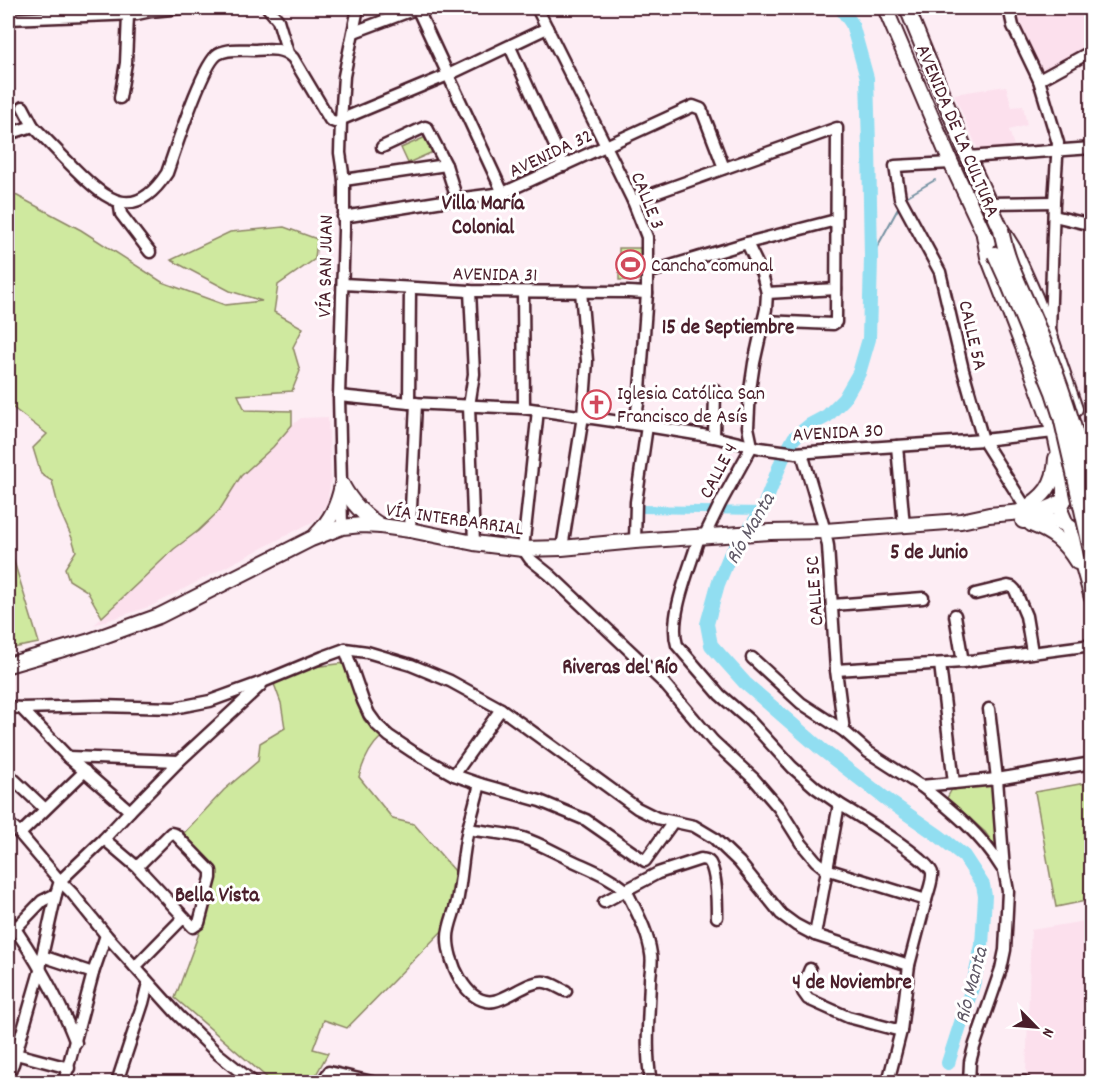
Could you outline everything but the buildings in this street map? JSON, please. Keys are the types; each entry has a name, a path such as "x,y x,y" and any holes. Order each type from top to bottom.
{"main road":[{"name":"AVENIDA DE LA CULTURA","path":"885,8 951,163 995,254 1043,368 1055,400 1092,555"},
{"name":"AVENIDA DE LA CULTURA","path":"907,8 968,157 1001,229 1014,250 1049,333 1064,373 1092,465"},
{"name":"AVENIDA DE LA CULTURA","path":"1001,229 1005,248 1069,410 1092,491"},
{"name":"AVENIDA DE LA CULTURA","path":"984,235 988,258 1054,433 1064,477 1064,500 1061,512 1066,524"},
{"path":"1054,433 1056,456 1053,478 1045,494 1023,514 1065,544 1087,576"},
{"path":"342,485 360,511 368,519 381,526"},
{"path":"311,539 325,525 335,510 342,485"},
{"name":"VÍA INTERBARRIAL","path":"8,665 87,642 159,616 311,539 342,527 381,526 474,543 523,549 562,548 635,541 961,521 989,515 1023,514 1044,510 1064,500 1072,491 1079,489 1092,491"},
{"name":"VÍA INTERBARRIAL","path":"1023,514 1066,524 1078,531 1092,528"},
{"path":"1066,524 1087,576 1092,598"}],"street":[{"path":"8,19 82,12 134,12 182,8"},
{"path":"268,8 278,20 288,53"},
{"path":"278,20 281,8"},
{"name":"VÍA SAN JUAN","path":"342,527 339,396 344,180 340,153 344,75 358,8"},
{"path":"354,32 418,8 503,193"},
{"name":"CALLE 3","path":"537,8 633,201 647,237 647,293 640,390 641,425 635,541"},
{"path":"1009,8 1014,26 1039,80 1058,143 1049,333"},
{"path":"120,98 134,12"},
{"path":"23,107 33,126 92,187 121,202 131,203 145,198 158,186 167,173 202,75 216,55 231,50 276,49 288,53 330,120 335,122 448,75 547,28"},
{"path":"510,47 564,166"},
{"path":"1039,80 1092,51"},
{"name":"AVENIDA 32","path":"343,217 503,193 693,106 701,109 703,113 724,168"},
{"path":"8,134 33,126"},
{"path":"382,147 424,127 427,128 446,165 454,190"},
{"path":"633,201 837,128 836,321 833,324 764,321"},
{"path":"968,157 1092,148"},
{"path":"1056,182 1062,161 1067,156 1092,148"},
{"name":"CALLE 5A","path":"951,163 895,166 903,203 940,272 963,370 983,440 1023,514"},
{"path":"344,180 446,165"},
{"path":"121,202 121,214 150,252"},
{"path":"989,203 1054,202"},
{"path":"1054,216 1092,225"},
{"path":"647,273 747,243 836,220"},
{"name":"CALLE 4","path":"747,243 762,273 767,293 764,321 750,390 748,427 756,447 718,507 704,537 681,595 675,621 675,636 677,645 712,686 750,721 792,767 816,788 890,836 929,866 933,874 909,965 901,1031 888,1083"},
{"name":"AVENIDA 31","path":"343,284 470,291 647,293"},
{"path":"410,288 413,403 410,530"},
{"path":"767,293 836,288"},
{"path":"470,291 474,374 469,406 474,543"},
{"path":"562,548 584,416 587,361 581,291"},
{"path":"523,292 524,408"},
{"path":"714,437 715,390"},
{"name":"AVENIDA 30","path":"339,396 413,403 524,408 641,425 799,453 1054,433"},
{"path":"538,410 523,549 530,559 550,575 663,682 713,741 754,779 779,808 801,843 816,861 826,869 926,900"},
{"path":"897,446 904,526"},
{"name":"CALLE 5C","path":"799,453 825,531 833,605 836,670 844,731"},
{"path":"975,594 1008,586 1015,590 1026,616 1032,652"},
{"path":"833,605 923,597"},
{"path":"955,615 963,662"},
{"path":"836,670 963,662 1092,645"},
{"path":"345,650 363,701 377,725 389,736 454,775 540,801 586,820 645,861 658,873"},
{"path":"8,706 21,708 99,706 174,708 210,701 345,650 367,652 411,665 450,681 501,708 637,808 657,818 694,826 714,838 739,862 781,914 795,925 815,935 909,965"},
{"path":"752,658 801,703 844,731 868,752 921,786 954,811 984,842 1004,870"},
{"path":"940,664 954,783"},
{"path":"8,1075 12,1051 40,971 60,881 179,761 265,681"},
{"path":"21,708 68,757 130,811"},
{"path":"454,775 501,708"},
{"path":"989,709 1008,891 1004,959 974,1047 970,1062 970,1083 1024,1083"},
{"path":"68,757 179,761"},
{"path":"921,786 997,779 1092,763"},
{"path":"20,834 85,771"},
{"path":"8,774 45,809"},
{"path":"480,784 464,845 458,899 448,936 457,975 478,998 492,1001 537,982 546,982 566,991"},
{"path":"815,935 839,804"},
{"path":"645,861 673,822"},
{"path":"8,823 179,1016 253,1083"},
{"path":"468,829 522,838 594,870 626,890 648,935 652,957 649,1055 651,1083"},
{"path":"104,839 137,867 193,927 199,923 211,872 175,834 171,833 137,867"},
{"path":"604,902 658,873 706,859 710,862 716,885 717,917"},
{"path":"11,931 42,901 56,894"},
{"path":"135,967 183,918"},
{"path":"8,919 11,931 40,971 76,1043"},
{"path":"64,1083 93,973 106,935"},
{"path":"42,956 93,973"},
{"path":"810,969 803,986 803,992 808,999 848,1017 901,1031"},
{"path":"117,1083 148,983"},
{"path":"12,1051 69,1068"},
{"path":"322,1083 329,1072 372,1083"}],"shaded area":[{"path":"1015,8 1091,8 1091,47 1040,74 1019,25"},
{"path":"1006,86 1012,107 1023,106 1027,125 1009,130 1014,146 979,152 954,94"},
{"path":"328,417 331,480 327,503 316,520 151,606 94,625 174,549 219,511 241,476 273,447 292,425 301,418"},
{"path":"1091,920 1091,1079 1026,1077 1031,930"}],"green space":[{"path":"428,136 435,151 408,163 401,148"},
{"path":"8,191 81,230 162,282 225,305 262,301 230,291 171,260 230,232 284,227 317,239 315,259 278,285 274,312 303,328 293,347 300,371 292,391 238,395 245,410 292,411 292,425 273,447 241,476 219,511 174,549 102,617 87,591 69,580 65,568 76,551 59,509 52,481 41,474 33,448 47,434 8,404"},
{"name":"Cancha comunal","path":"619,248 642,248 642,280 619,280"},
{"path":"8,548 39,643 8,649"},
{"path":"345,663 364,720 381,737 367,755 359,777 393,819 414,824 455,871 445,928 347,1028 324,1020 313,1049 328,1053 312,1082 272,1082 175,998 202,925 216,871 182,835 224,790 258,761 260,743 285,728 281,703 274,684 313,667"},
{"path":"1091,782 1091,900 1056,907 1035,792"},
{"path":"991,784 997,849 985,832 947,798 955,788"}],"waterway":[{"name":"Río Manta","path":"841,8 852,24 867,78 871,258 869,339 859,373 844,399 827,416 810,425 794,438 782,460 762,511 730,555 718,584 707,624 711,645 745,683 821,749 964,856 983,885 985,896 982,945 973,985 948,1063"},
{"path":"904,198 935,180"},
{"path":"871,258 900,205"},
{"path":"639,509 762,511"}],"place":[{"name":"Cancha comunal","path":"630,264"},
{"name":"Iglesia Católica San Francisco de Asís","path":"596,404"}],"district":[{"name":"Villa María Colonial","path":"483,214"},
{"name":"15 de Septiembre","path":"728,326"},
{"name":"5 de Junio","path":"929,551"},
{"name":"Riveras del Río","path":"620,666"},
{"name":"Bella Vista","path":"217,894"},
{"name":"4 de Noviembre","path":"852,981"}]}
